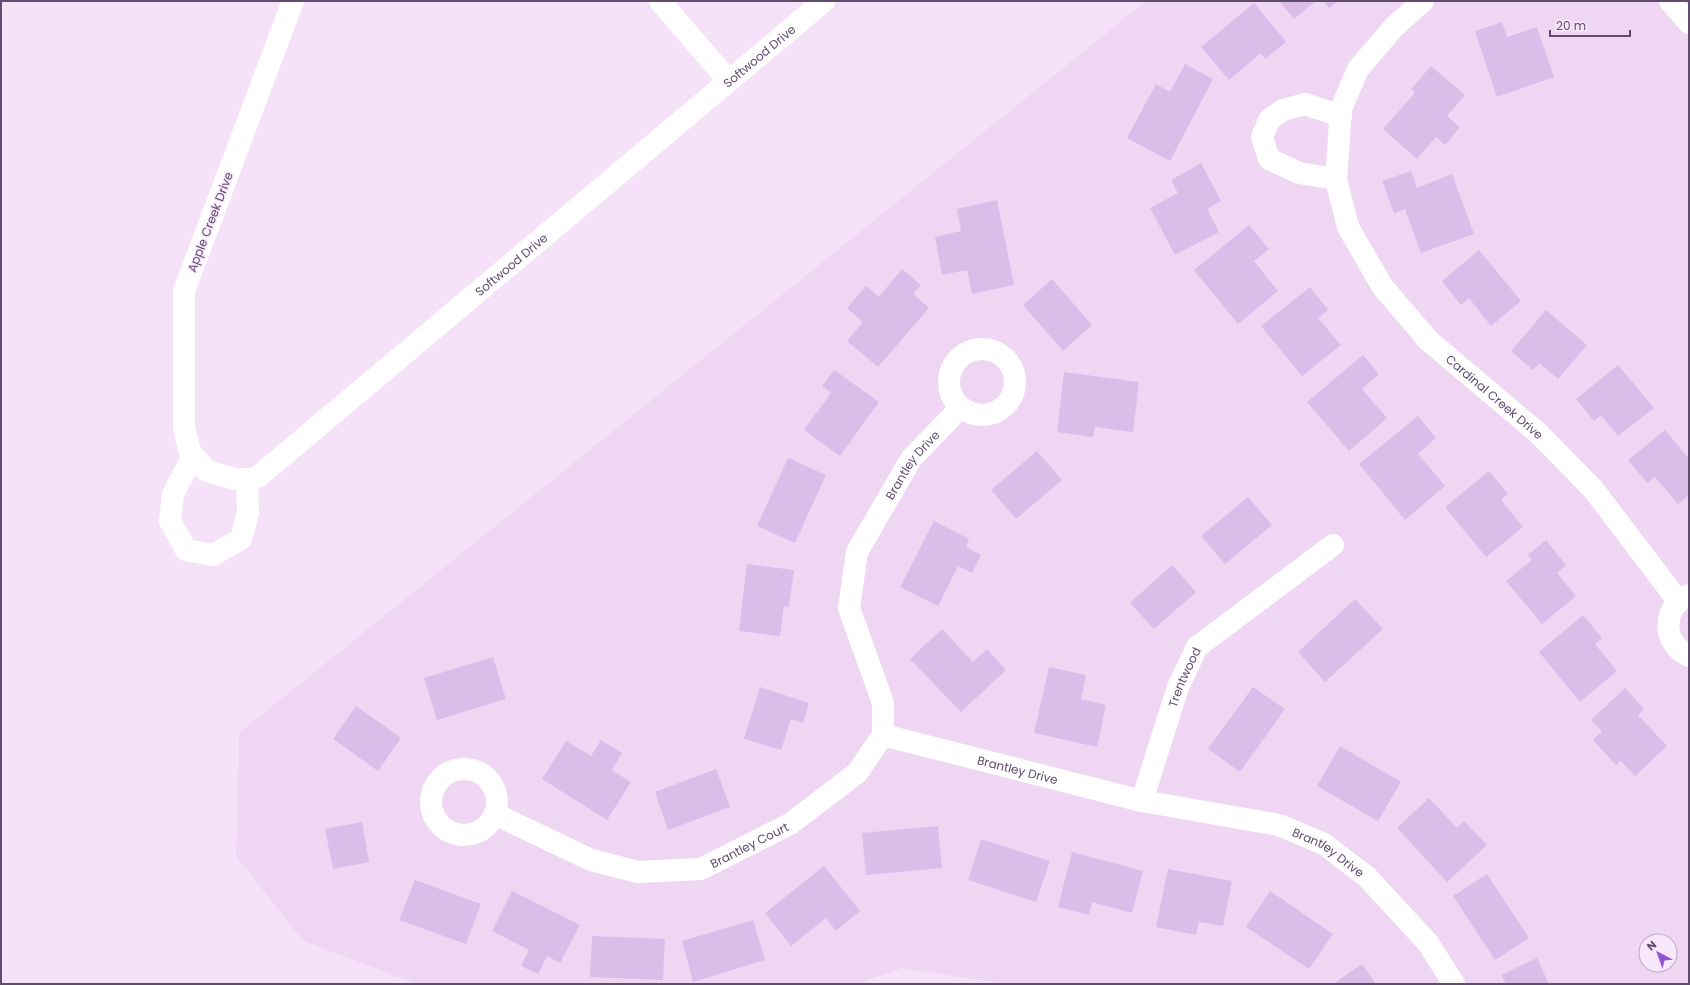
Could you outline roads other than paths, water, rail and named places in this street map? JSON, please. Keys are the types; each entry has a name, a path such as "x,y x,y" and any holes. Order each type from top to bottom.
{"street":[{"name":"Apple Creek Drive","path":"191,454 184,429 184,291 293,1"},
{"path":"660,1 728,80"},
{"name":"Softwood Drive","path":"191,454 207,471 235,480 259,476 728,80 824,1"},
{"name":"Cardinal Creek Drive","path":"1423,1 1394,26 1358,69 1341,109 1336,179 1348,227 1382,286 1428,340 1538,433 1593,489 1684,598 1671,611 1668,620 1668,630 1670,639 1676,647 1689,656"},
{"path":"1670,1 1689,23"},
{"path":"1336,179 1299,173 1269,159 1262,137 1270,119 1283,110 1305,104 1340,116"},
{"name":"Brantley Drive","path":"961,407 911,458 857,552 849,608 883,703 883,735 1142,801 1279,825 1324,844 1367,877 1428,943 1454,984"},
{"path":"191,454 173,494 170,521 186,550 213,556 241,539 248,512 247,479"},
{"name":"Trentwood","path":"1142,801 1178,687 1198,646 1334,545"},
{"name":"Brantley Court","path":"495,814 591,860 638,872 701,869 790,824 857,773 883,735"}]}
